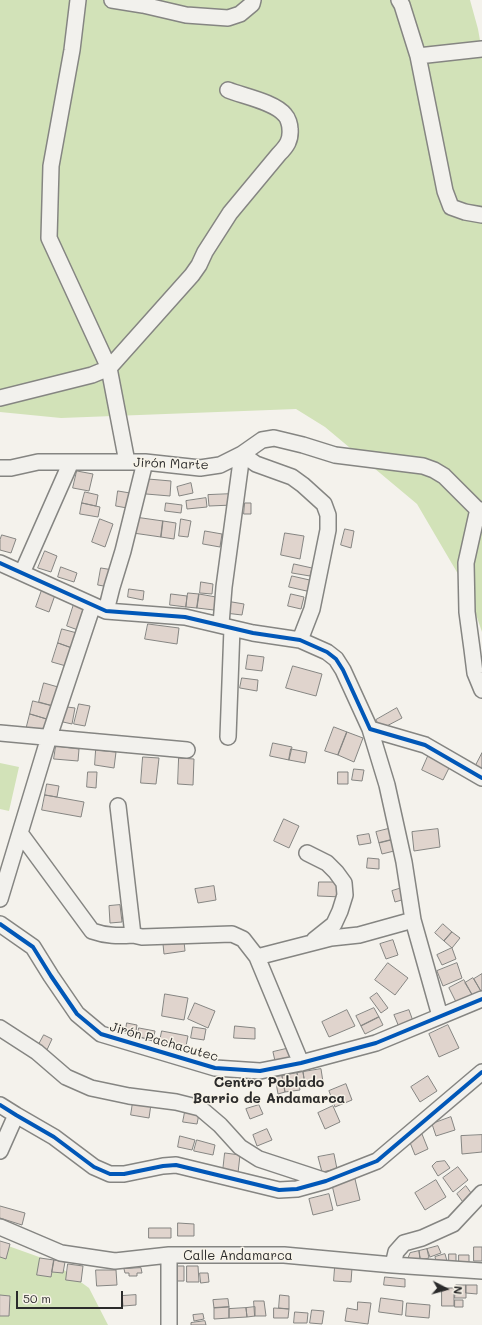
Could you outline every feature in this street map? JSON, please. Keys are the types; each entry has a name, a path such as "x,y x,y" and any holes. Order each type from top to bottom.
{"street":[{"path":"78,0 72,50 50,166 49,238 109,368 127,462"},
{"path":"112,0 143,5 186,15 228,18 240,14 252,4 253,0"},
{"path":"399,0 402,5 418,56 445,191 451,206 465,212 482,215"},
{"path":"418,56 482,49"},
{"path":"0,398 92,375 109,368 192,275 199,265 204,252 230,214 287,146 291,136 290,125 286,116 279,110 270,105 228,90"},
{"name":"Jirón Marte","path":"0,468 11,468 38,462 145,462 200,468 220,465 242,454 262,440 274,438 335,455 423,466 444,476 480,511"},
{"path":"228,737 225,573 242,454 256,464 292,477 324,504 328,514 328,530 312,609 300,640"},
{"path":"22,573 71,462"},
{"path":"0,899 49,737 100,608 112,587 123,551 145,462"},
{"path":"480,511 466,563 467,612 475,673 482,690"},
{"path":"0,563 100,608 185,617 300,640 327,652 336,659 343,670 370,729 387,785 404,862 413,920 440,1016"},
{"path":"370,729 425,745 482,778"},
{"path":"0,733 187,750"},
{"path":"118,806 133,935"},
{"path":"20,834 92,931 103,935 133,935 142,937 232,934 243,939 257,957 301,1062"},
{"path":"307,853 327,863 336,872 344,883 345,895 334,924 324,934 310,943"},
{"path":"257,957 332,938 359,935 413,920"},
{"name":"Jirón Pachacutec","path":"0,924 33,947 77,1014 101,1034 216,1068 260,1071 376,1043 482,998"},
{"path":"0,1028 38,1052 66,1077 91,1088 129,1096 176,1102 200,1108 220,1125 240,1147 260,1159 326,1181"},
{"path":"0,1105 54,1137 94,1167 110,1174 124,1174 163,1166 176,1165 279,1190 297,1189 326,1181 377,1161 481,1077"},
{"path":"0,1151 16,1115"},
{"path":"393,1265 396,1252 404,1243 422,1238 453,1224 482,1193"},
{"name":"Calle Andamarca","path":"0,1227 61,1253 115,1261 170,1255 284,1255 482,1271"},
{"path":"169,1325 170,1255"}],"green space":[{"path":"0,0 470,0 478,29 482,52 482,632 468,591 417,504 325,427 296,409 61,418 0,412"},
{"path":"0,763 19,767 9,811 0,809"},
{"path":"0,1243 53,1262 89,1288 108,1325 0,1325"}],"building":[{"path":"77,471 93,474 89,491 73,488"},
{"path":"148,479 171,481 170,496 146,494"},
{"path":"191,483 193,493 179,496 177,487"},
{"path":"118,491 130,493 127,508 116,506"},
{"path":"85,492 98,495 96,506 82,503"},
{"path":"233,494 233,505 209,506 208,495"},
{"path":"206,498 207,507 187,509 186,501"},
{"path":"82,503 100,507 98,517 80,514"},
{"path":"166,503 182,505 181,513 165,511"},
{"path":"245,503 251,503 251,514 244,514"},
{"path":"135,517 163,521 161,537 133,533"},
{"path":"100,519 113,524 105,547 92,542"},
{"path":"181,519 191,521 188,537 179,536"},
{"path":"163,521 176,523 174,539 161,537"},
{"path":"345,529 354,531 351,548 341,545"},
{"path":"205,531 222,534 220,547 203,544"},
{"path":"285,533 304,536 300,559 281,555"},
{"path":"2,535 16,539 11,553 0,550 0,540"},
{"path":"45,551 57,556 51,572 38,568"},
{"path":"294,564 312,568 310,576 292,573"},
{"path":"61,567 77,573 74,582 58,577"},
{"path":"101,568 113,570 109,587 98,585"},
{"path":"292,576 314,581 311,592 289,587"},
{"path":"201,582 213,584 212,594 200,593"},
{"path":"129,589 144,591 143,600 128,597"},
{"path":"42,590 55,595 49,612 36,607"},
{"path":"188,593 199,594 197,608 186,607"},
{"path":"171,594 187,596 186,607 170,605"},
{"path":"199,594 216,597 214,610 197,608"},
{"path":"291,594 304,597 301,609 288,606"},
{"path":"226,601 244,604 242,615 225,613"},
{"path":"74,604 85,608 78,630 67,626"},
{"path":"148,624 179,628 177,644 145,639"},
{"path":"62,629 77,633 72,648 58,643"},
{"path":"58,643 72,648 66,666 52,662"},
{"path":"248,655 264,657 262,671 246,669"},
{"path":"293,666 322,674 316,696 286,688"},
{"path":"242,678 258,680 257,691 240,688"},
{"path":"44,683 58,687 53,706 39,702"},
{"path":"33,701 53,706 50,720 30,714"},
{"path":"79,704 90,706 85,726 74,724"},
{"path":"67,707 75,708 72,724 63,722"},
{"path":"397,708 402,718 381,729 376,720"},
{"path":"30,714 50,720 46,735 26,730"},
{"path":"334,727 347,732 338,755 325,751"},
{"path":"347,732 363,738 354,762 338,755"},
{"path":"273,743 292,747 289,760 270,756"},
{"path":"56,746 79,749 78,761 54,759"},
{"path":"291,749 307,752 305,763 289,760"},
{"path":"96,750 116,752 114,768 95,765"},
{"path":"482,753 482,773 474,769"},
{"path":"429,754 451,764 443,780 422,770"},
{"path":"143,757 159,758 156,784 141,783"},
{"path":"179,758 194,759 193,785 178,784"},
{"path":"354,769 364,770 362,781 352,780"},
{"path":"88,772 97,772 96,788 87,787"},
{"path":"338,772 348,772 348,784 338,784"},
{"path":"47,784 59,786 57,797 45,795"},
{"path":"45,795 84,802 81,817 42,810"},
{"path":"284,819 299,826 289,848 274,841"},
{"path":"392,828 395,839 379,843 376,832"},
{"path":"438,829 440,847 414,851 412,832"},
{"path":"369,834 371,843 359,845 357,836"},
{"path":"395,839 398,850 382,854 379,843"},
{"path":"368,858 379,859 379,869 367,868"},
{"path":"319,882 342,882 342,897 318,896"},
{"path":"214,886 216,900 198,903 195,889"},
{"path":"402,888 405,899 395,902 392,891"},
{"path":"120,905 122,922 110,923 109,906"},
{"path":"443,924 452,932 444,941 435,933"},
{"path":"452,932 460,938 452,948 444,941"},
{"path":"393,940 398,955 386,959 380,944"},
{"path":"184,941 185,951 164,954 163,944"},
{"path":"452,948 456,959 442,965 437,955"},
{"path":"388,963 408,978 395,995 375,980"},
{"path":"457,963 462,978 443,986 437,971"},
{"path":"482,974 482,993 474,979"},
{"path":"473,978 482,993 474,998 465,983"},
{"path":"464,980 474,998 457,1004 449,988"},
{"path":"377,993 388,1008 381,1013 370,998"},
{"path":"165,994 188,998 184,1020 162,1016"},
{"path":"195,1003 215,1011 208,1028 188,1019"},
{"path":"374,1008 379,1017 361,1026 356,1016"},
{"path":"347,1010 355,1026 329,1037 322,1022"},
{"path":"409,1010 413,1021 399,1027 394,1015"},
{"path":"379,1017 383,1025 365,1034 361,1026"},
{"path":"127,1023 137,1025 135,1037 125,1036"},
{"path":"448,1025 459,1048 439,1057 429,1034"},
{"path":"235,1026 255,1028 255,1039 234,1038"},
{"path":"193,1027 206,1029 204,1040 191,1038"},
{"path":"139,1028 155,1031 153,1041 137,1038"},
{"path":"162,1031 188,1036 185,1051 159,1046"},
{"path":"44,1035 52,1039 46,1052 37,1048"},
{"path":"290,1048 292,1057 275,1061 273,1052"},
{"path":"321,1069 323,1082 305,1085 303,1072"},
{"path":"303,1072 305,1085 299,1086 297,1073"},
{"path":"297,1073 300,1090 285,1092 282,1076"},
{"path":"282,1076 285,1092 278,1094 275,1077"},
{"path":"428,1076 437,1091 420,1102 411,1087"},
{"path":"346,1084 352,1100 335,1107 329,1091"},
{"path":"133,1102 151,1104 149,1118 131,1115"},
{"path":"259,1105 263,1114 250,1119 246,1109"},
{"path":"333,1106 340,1122 325,1129 318,1113"},
{"path":"185,1112 199,1114 197,1124 183,1122"},
{"path":"451,1117 455,1130 436,1136 432,1124"},
{"path":"267,1129 272,1140 257,1146 253,1135"},
{"path":"422,1134 428,1149 415,1155 409,1140"},
{"path":"482,1135 482,1152 462,1154 461,1136"},
{"path":"180,1136 195,1140 192,1150 178,1147"},
{"path":"197,1140 215,1145 213,1155 194,1151"},
{"path":"225,1153 240,1155 238,1173 223,1171"},
{"path":"334,1154 337,1169 322,1172 318,1157"},
{"path":"445,1161 450,1168 438,1176 432,1166 436,1162"},
{"path":"458,1167 468,1180 453,1192 443,1178"},
{"path":"355,1179 360,1200 337,1206 332,1185"},
{"path":"436,1180 446,1197 425,1210 415,1193"},
{"path":"466,1186 474,1197 465,1205 457,1194"},
{"path":"329,1194 333,1210 313,1215 309,1199"},
{"path":"0,1206 25,1213 22,1225 0,1218"},
{"path":"178,1223 194,1224 194,1236 178,1236"},
{"path":"149,1228 171,1228 171,1238 149,1238"},
{"path":"0,1241 10,1244 6,1259 0,1257"},
{"path":"438,1246 441,1253 430,1257 427,1249"},
{"path":"474,1247 482,1247 482,1261 474,1261"},
{"path":"427,1249 429,1258 420,1260 419,1251"},
{"path":"419,1251 421,1263 410,1262 408,1258 410,1253"},
{"path":"445,1254 447,1261 437,1264 435,1257"},
{"path":"449,1254 456,1254 456,1264 449,1264"},
{"path":"459,1255 469,1255 469,1266 459,1266"},
{"path":"40,1258 54,1260 51,1277 37,1275"},
{"path":"54,1260 65,1262 63,1273 52,1272"},
{"path":"68,1264 83,1266 81,1282 66,1280"},
{"path":"175,1266 184,1266 184,1281 175,1281"},
{"path":"187,1266 198,1266 199,1282 187,1282"},
{"path":"335,1267 352,1268 351,1282 334,1281"},
{"path":"141,1268 142,1273 137,1273 137,1276 129,1276 129,1273 125,1273 124,1269"},
{"path":"96,1270 116,1270 117,1285 97,1286"},
{"path":"200,1273 208,1273 209,1282 201,1283"},
{"path":"385,1277 405,1279 405,1287 384,1285"},
{"path":"456,1285 466,1285 466,1298 455,1298"},
{"path":"466,1285 477,1285 477,1294 466,1293"},
{"path":"442,1288 454,1288 454,1306 442,1306"},
{"path":"0,1295 10,1296 9,1316 0,1316"},
{"path":"136,1295 136,1305 123,1306 122,1296"},
{"path":"280,1295 289,1296 289,1309 279,1308"},
{"path":"381,1298 403,1301 402,1315 379,1312"},
{"path":"228,1299 229,1307 214,1308 213,1300"},
{"path":"455,1300 463,1300 463,1307 455,1307"},
{"path":"254,1301 264,1301 266,1316 255,1316"},
{"path":"358,1302 371,1303 368,1324 345,1321 347,1308 357,1310"},
{"path":"407,1303 430,1305 429,1318 406,1316"},
{"path":"229,1307 229,1318 214,1319 214,1308"},
{"path":"255,1307 255,1316 247,1317 246,1308"},
{"path":"246,1308 247,1317 229,1318 229,1309"},
{"path":"274,1308 289,1309 288,1318 274,1318"},
{"path":"312,1310 324,1311 322,1324 310,1323"},
{"path":"295,1312 308,1313 307,1323 294,1323"},
{"path":"203,1314 204,1319 194,1321 193,1315"},
{"path":"205,1321 206,1325 191,1325 191,1323"}],"cycle path":[{"path":"0,563 106,611 185,617 253,633 300,640 327,652 336,659 343,670 370,729 425,745 482,778"},
{"path":"0,924 33,947 77,1014 101,1034 215,1068 260,1071 301,1063 376,1043 482,999"},
{"path":"0,1105 54,1137 94,1167 110,1174 124,1174 163,1166 176,1165 279,1190 297,1189 326,1181 377,1161 482,1072"}],"district":[{"name":"Centro Poblado Barrio de Andamarca","path":"269,1092"}]}
